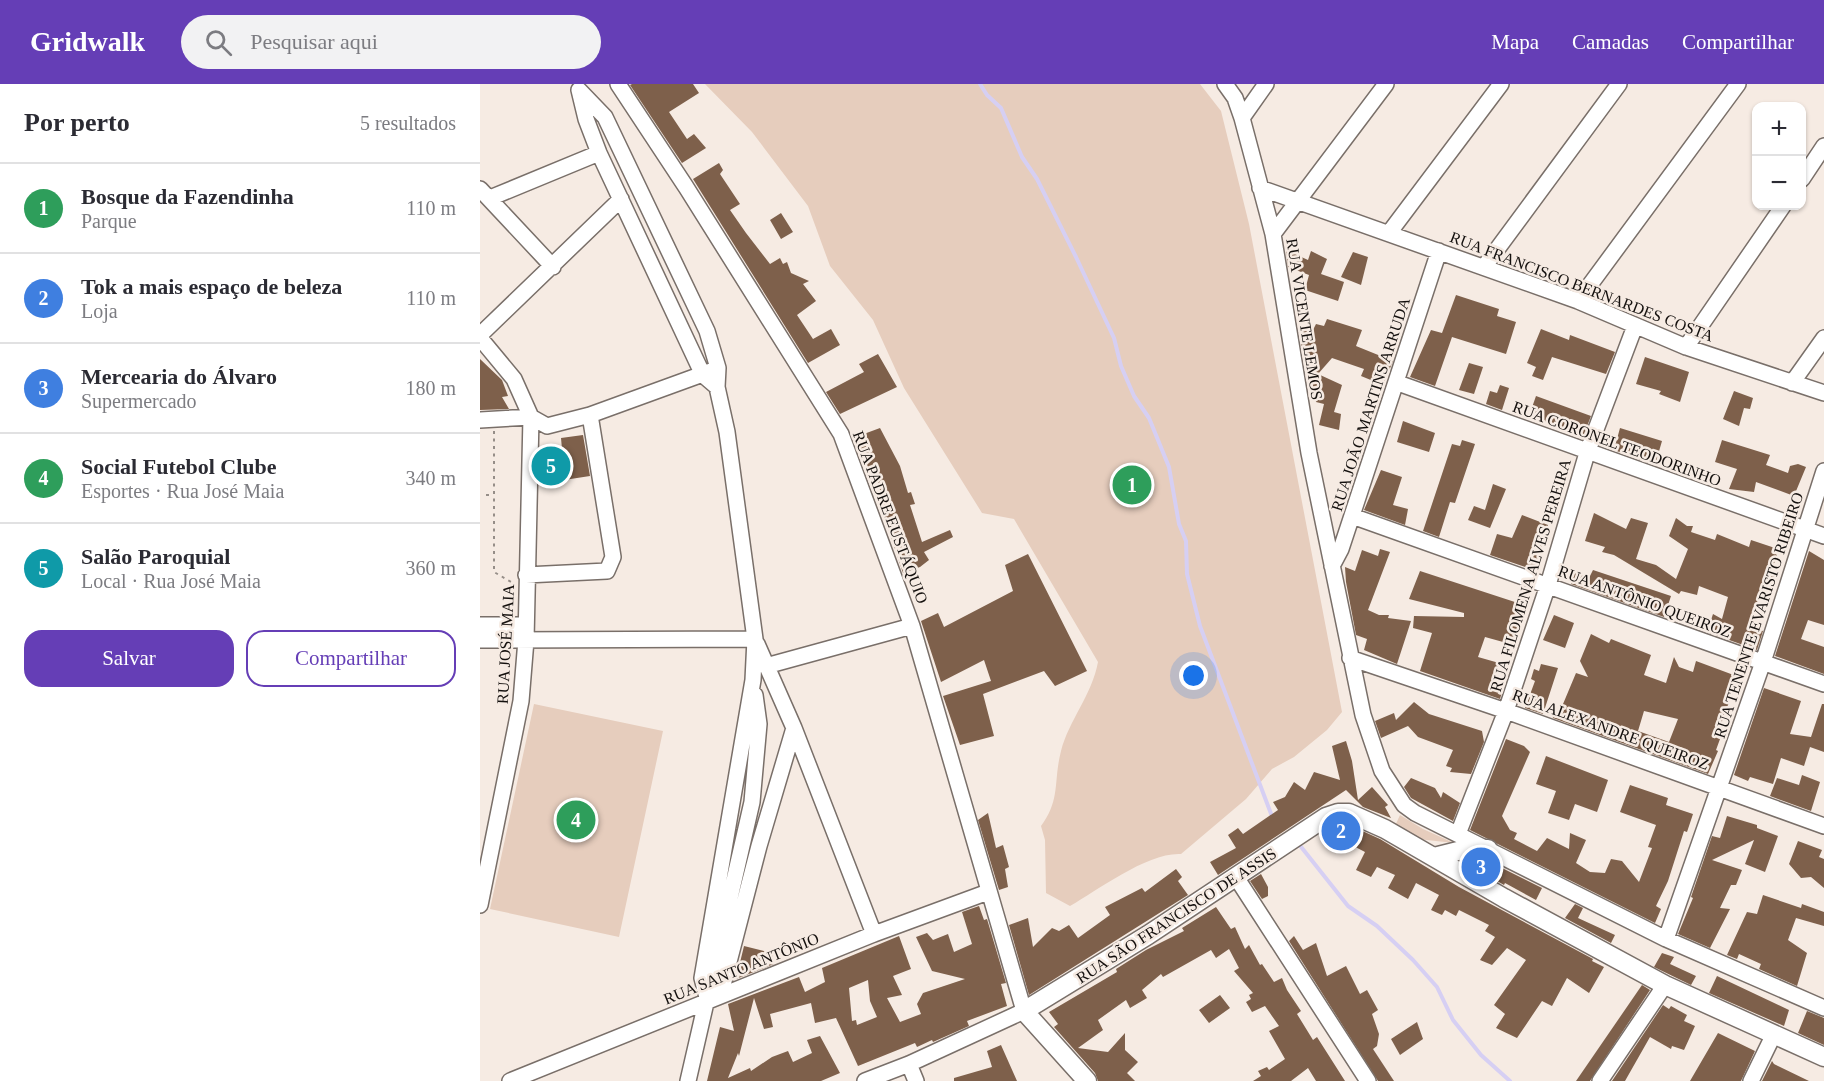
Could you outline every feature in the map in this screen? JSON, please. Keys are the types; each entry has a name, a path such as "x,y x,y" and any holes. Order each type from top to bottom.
{"street":[{"name":"RUA PADRE EUSTÁQUIO","path":"618,84 686,186 841,434 912,626 1024,1011"},
{"name":"RUA VICENTE LEMOS","path":"1225,84 1235,98 1242,118 1273,234 1309,453 1350,658 1363,715 1382,771 1393,790 1415,813 1666,939 1824,1008"},
{"path":"1242,118 1266,84"},
{"path":"1273,234 1386,84"},
{"path":"1389,233 1501,84"},
{"path":"1484,267 1619,84"},
{"path":"1578,301 1738,84"},
{"path":"578,87 586,119 599,153 703,375 717,387"},
{"path":"578,87 605,117 706,331 718,368 717,387 727,432 755,639 753,680 702,978 708,1001"},
{"path":"1806,172 1824,146"},
{"path":"553,267 485,193 599,153"},
{"name":"RUA FRANCISCO BERNARDES COSTA","path":"1260,188 1578,301 1686,347 1824,393"},
{"path":"531,417 514,379 480,336 621,199"},
{"path":"1686,347 1780,210"},
{"name":"RUA JOÃO MARTINS ARRUDA","path":"1332,566 1352,516 1398,383 1439,251"},
{"name":"RUA FILOMENA ALVES PEREIRA","path":"1458,834 1506,711 1548,585 1587,453 1635,326"},
{"path":"1792,383 1824,338"},
{"path":"487,420 531,417 547,426 590,415 718,368"},
{"name":"RUA CORONEL TEODORINHO","path":"1398,383 1587,453 1824,536"},
{"path":"526,583 607,571 613,557 590,415"},
{"name":"RUA JOSÉ MAIA","path":"480,905 521,701 526,633 531,417"},
{"name":"RUA TENENTE EVARISTO RIBEIRO","path":"1666,939 1763,662 1824,471"},
{"name":"RUA ANTÔNIO QUEIROZ","path":"1352,516 1824,684"},
{"path":"480,626 526,633 755,639"},
{"path":"766,666 912,626"},
{"path":"480,640 526,633"},
{"path":"755,639 794,728 874,934"},
{"name":"RUA ALEXANDRE QUEIROZ","path":"1350,658 1506,711 1824,826"},
{"path":"688,1081 752,802 759,724 753,680"},
{"path":"708,1001 724,981 759,846 794,728"},
{"path":"752,802 759,846"},
{"name":"RUA SÃO FRANCISCO DE ASSIS","path":"1024,1011 1236,877 1326,817 1338,813 1350,813 1434,857"},
{"path":"1434,857 1466,849 1488,849"},
{"path":"1434,857 1665,985 1773,1036 1824,1057"},
{"path":"1236,877 1368,1081"},
{"name":"RUA SANTO ANTÔNIO","path":"510,1081 874,934 988,892"},
{"path":"1600,1081 1665,985"},
{"path":"865,1081 909,1064 1024,1011 1087,1081"},
{"path":"1751,1081 1773,1036"},
{"path":"909,1064 916,1081"}],"path":[{"path":"487,420 494,572 526,583"},
{"path":"486,495 492,495"}],"shaded area":[{"path":"705,84 1200,84 1221,111 1249,224 1342,712 1327,730 1294,757 1272,769 1246,799 1181,854 1168,855 1139,865 1070,906 1046,893 1045,840 1041,826 1054,799 1061,751 1069,729 1091,685 1098,662 1014,519 982,513 904,388 873,320 830,266 808,206 752,132"},
{"path":"534,704 663,731 619,937 490,909"},
{"path":"1400,815 1423,829 1454,843 1418,839 1395,826"}],"building":[{"path":"693,84 699,93 669,112 687,139 694,134 706,148 682,163 630,85"},
{"path":"719,163 723,170 720,174 740,204 730,210 746,233 770,264 780,258 783,264 787,262 791,273 809,281 803,284 816,301 797,315 813,339 831,329 840,345 808,363 693,179"},
{"path":"781,213 793,232 781,239 770,220"},
{"path":"1286,250 1308,260 1311,251 1327,259 1321,274 1344,282 1338,301 1305,290 1309,275 1288,267"},
{"path":"1353,252 1368,257 1361,285 1341,277"},
{"path":"1456,295 1499,309 1497,316 1516,322 1506,354 1452,337 1435,386 1410,377 1431,330 1442,333"},
{"path":"1327,319 1362,330 1356,346 1393,361 1383,385 1361,376 1364,369 1332,358 1318,374 1342,385 1334,412 1341,414 1339,430 1319,425 1324,404 1316,402 1307,352 1302,350 1301,343 1301,328 1312,332 1316,324 1324,326"},
{"path":"1541,329 1569,340 1570,335 1615,352 1606,374 1552,357 1543,380 1532,376 1536,367 1527,363"},
{"path":"878,354 897,387 840,414 826,392 864,372 859,364"},
{"path":"1645,357 1689,372 1680,402 1659,394 1661,391 1636,384"},
{"path":"480,359 502,380 508,396 502,397 509,409 480,410"},
{"path":"1469,363 1483,367 1474,394 1459,390"},
{"path":"1500,385 1509,388 1502,410 1486,404 1490,391 1497,393"},
{"path":"1734,391 1753,398 1750,409 1744,408 1739,426 1723,419"},
{"path":"1536,396 1591,416 1584,434 1529,416"},
{"path":"1403,421 1435,433 1429,452 1397,442"},
{"path":"880,428 900,466 908,493 911,492 915,504 910,505 922,542 950,530 953,537 924,552 929,560 920,567 903,573 879,501 883,500 877,480 870,483 853,438"},
{"path":"1620,428 1662,441 1655,465 1614,450"},
{"path":"583,435 590,476 564,480 565,482 539,484 540,449 562,449 561,438"},
{"path":"1462,440 1475,444 1455,503 1450,502 1439,537 1423,531 1452,444 1460,446"},
{"path":"1722,440 1770,455 1766,465 1788,473 1790,466 1798,464 1806,467 1794,496 1756,482 1754,492 1729,489 1737,469 1715,462"},
{"path":"1381,470 1402,477 1393,505 1408,509 1405,525 1364,510"},
{"path":"1493,484 1506,489 1490,528 1468,520 1474,506 1485,510"},
{"path":"1594,513 1626,529 1631,518 1648,523 1636,559 1656,565 1676,579 1688,549 1669,536 1676,518 1687,526 1693,526 1691,532 1715,540 1717,534 1749,547 1751,540 1775,548 1773,553 1777,555 1771,572 1777,574 1776,581 1773,586 1769,585 1764,599 1758,596 1755,624 1761,624 1759,630 1763,631 1757,650 1707,632 1713,614 1722,619 1728,597 1699,586 1697,595 1681,591 1679,594 1614,555 1602,552 1605,547 1585,541"},
{"path":"1522,515 1548,525 1534,570 1490,555 1497,534 1512,538"},
{"path":"1380,549 1390,552 1368,610 1379,615 1389,615 1388,618 1411,621 1397,664 1364,650 1367,639 1356,635 1346,582 1345,567 1355,571 1362,550 1378,556"},
{"path":"1809,551 1824,560 1824,625 1808,620 1801,639 1824,647 1824,674 1775,656"},
{"path":"1028,554 1087,671 1055,686 1044,671 983,694 994,736 960,745 943,696 991,681 984,660 941,682 921,621 938,613 944,627 1013,591 1005,565"},
{"path":"1593,570 1671,596 1664,617 1571,584 1575,571 1589,578"},
{"path":"1420,571 1521,604 1514,645 1485,637 1478,657 1499,663 1494,682 1504,685 1500,699 1420,671 1432,633 1413,628 1414,616 1464,617 1464,613 1409,599"},
{"path":"1554,615 1574,623 1565,648 1543,640"},
{"path":"1591,634 1609,643 1611,639 1651,655 1644,675 1666,683 1674,657 1679,667 1693,672 1696,661 1739,677 1724,715 1717,738 1720,739 1716,750 1718,751 1708,774 1553,718 1552,713 1558,716 1576,673 1588,677 1580,661","holes":["1644,711 1678,719 1669,742 1638,731"]},
{"path":"1541,664 1558,668 1543,714 1525,708 1535,681 1531,679 1534,669 1539,671"},
{"path":"1764,688 1801,701 1790,734 1811,737 1822,704 1824,704 1824,752 1810,747 1804,766 1781,758 1773,784 1750,777 1748,781 1734,775"},
{"path":"1414,702 1429,714 1482,731 1484,742 1471,774 1450,772 1452,768 1446,766 1453,750 1418,737 1408,726 1381,738 1375,721 1394,713 1396,720"},
{"path":"1506,739 1524,746 1530,752 1502,816 1510,830 1517,833 1514,839 1537,851 1547,838 1569,849 1570,833 1586,840 1576,863 1590,872 1605,873 1611,859 1622,861 1639,882 1652,848 1648,847 1656,825 1620,812 1630,785 1668,798 1666,805 1693,814 1687,832 1684,831 1668,881 1656,906 1661,909 1655,923 1470,830"},
{"path":"1346,741 1352,761 1358,800 1372,787 1388,805 1385,807 1391,818 1363,807 1346,790 1218,875 1210,862 1236,848 1228,835 1238,828 1243,834 1278,810 1273,802 1285,797 1294,782 1305,790 1314,772 1340,780 1332,746"},
{"path":"1546,756 1608,780 1597,812 1575,804 1569,820 1548,813 1556,791 1536,784"},
{"path":"1802,775 1820,782 1811,811 1770,796 1777,778 1799,785"},
{"path":"1411,778 1435,788 1441,798 1443,792 1460,803 1453,821 1411,798 1404,787"},
{"path":"988,813 996,848 1003,845 1009,867 1005,869 1008,887 999,890 978,820"},
{"path":"1727,816 1757,825 1757,828 1778,836 1765,872 1745,864 1754,840 1712,860 1742,870 1736,885 1731,885 1720,908 1730,909 1710,948 1678,934 1693,898 1691,897 1712,836 1720,838"},
{"path":"1340,824 1347,824 1380,839 1459,887 1593,959 1592,961 1604,967 1589,993 1567,978 1552,1006 1542,1001 1517,1038 1496,1028 1505,1014 1494,1005 1526,960 1507,948 1492,965 1480,960 1495,937 1485,931 1489,925 1459,910 1456,916 1445,910 1442,915 1431,910 1439,895 1416,883 1408,899 1388,888 1395,875 1377,867 1371,877 1356,870 1365,852 1340,839 1338,842 1326,831"},
{"path":"1798,841 1822,850 1819,857 1824,859 1824,888 1811,877 1801,878 1789,864"},
{"path":"1486,860 1542,888 1536,900 1505,883 1504,885 1487,875 1488,873 1463,861"},
{"path":"1176,869 1182,877 1178,881 1188,895 1029,995 1009,925 1028,918 1033,947 1052,928 1059,931 1069,925 1078,938 1110,915 1105,907 1142,888 1145,892"},
{"path":"1261,874 1268,887 1268,896 1262,899 1250,881"},
{"path":"1763,895 1801,908 1802,904 1824,912 1824,926 1796,918 1788,940 1807,953 1797,986 1759,969 1761,964 1739,954 1737,959 1727,955 1747,912 1757,914"},
{"path":"1575,904 1583,908 1578,918 1615,935 1611,943 1565,918"},
{"path":"979,906 984,920 987,919 1006,983 1001,984 1007,1006 967,1021 969,1026 933,1042 932,1040 917,1047 915,1043 858,1066 836,1018 815,1023 811,1003 770,1014 773,1027 764,1029 754,998 739,1056 738,1053 728,1078 750,1068 751,1071 772,1057 788,1051 793,1062 812,1053 807,1040 820,1036 840,1073 821,1081 707,1081 720,1027 734,1031 728,1004 799,977 805,992 825,982 822,968 899,936 911,969 893,976 902,995 887,998 900,1022 921,1014 917,1004 923,993 965,979 932,971 916,937 927,933 933,940 948,934 954,952 972,944 962,912","holes":["868,980 870,1001 877,1017 857,1025 856,1020 852,1021 849,988"]},
{"path":"1216,907 1231,929 1235,927 1245,949 1249,945 1260,965 1262,964 1274,982 1282,978 1301,1011 1297,1014 1313,1040 1317,1037 1345,1081 1316,1081 1308,1068 1291,1081 1253,1081 1261,1076 1258,1071 1267,1067 1269,1070 1285,1059 1269,1031 1279,1026 1265,1006 1252,1012 1246,1002 1251,999 1249,995 1253,993 1234,971 1239,968 1229,949 1216,958 1211,950 1163,977 1161,974 1142,990 1147,998 1130,1008 1126,1000 1098,1020 1103,1030 1078,1048 1108,1052 1125,1033 1125,1050 1138,1062 1127,1073 1135,1081 1098,1081 1095,1073 1054,1027 1058,1024 1049,1012 1117,972 1116,969 1146,950 1184,931 1182,928"},
{"path":"1294,936 1303,950 1316,943 1327,976 1346,966 1360,994 1367,990 1378,1010 1372,1014 1379,1034 1377,1046 1373,1049 1394,1081 1378,1081 1289,941"},
{"path":"744,946 772,953 774,964 736,979"},
{"path":"1662,953 1674,957 1670,964 1696,976 1691,985 1654,967"},
{"path":"1717,976 1789,1010 1784,1026 1709,993"},
{"path":"1642,985 1650,990 1590,1081 1576,1081"},
{"path":"1220,995 1230,1008 1209,1023 1199,1010"},
{"path":"1663,1005 1669,1009 1671,1006 1687,1015 1684,1021 1695,1026 1684,1050 1672,1046 1671,1049 1650,1037 1625,1081 1612,1081"},
{"path":"1807,1011 1824,1018 1824,1045 1798,1033"},
{"path":"1417,1022 1423,1039 1400,1055 1391,1039"},
{"path":"1718,1033 1755,1051 1741,1081 1690,1081"},
{"path":"1001,1045 1017,1081 954,1081 954,1078 992,1067 987,1051"},
{"path":"1772,1061 1774,1064 1809,1081 1762,1081"}],"waterway":[{"path":"980,84 987,95 1001,108 1022,157 1037,179 1076,257 1114,338 1121,366 1134,396 1149,418 1169,467 1179,524 1186,541 1187,574 1200,626 1273,819"},
{"path":"1298,843 1348,906 1377,926 1413,960 1437,987 1453,1020 1481,1055 1510,1081"}],"place":[{"name":"Salão Paroquial","path":"551,466"},
{"name":"Bosque da Fazendinha","path":"1132,485"},
{"name":"Social Futebol Clube","path":"576,820"},
{"name":"Tok a mais espaço de beleza","path":"1341,831"},
{"name":"Mercearia do Álvaro","path":"1481,867"}]}
